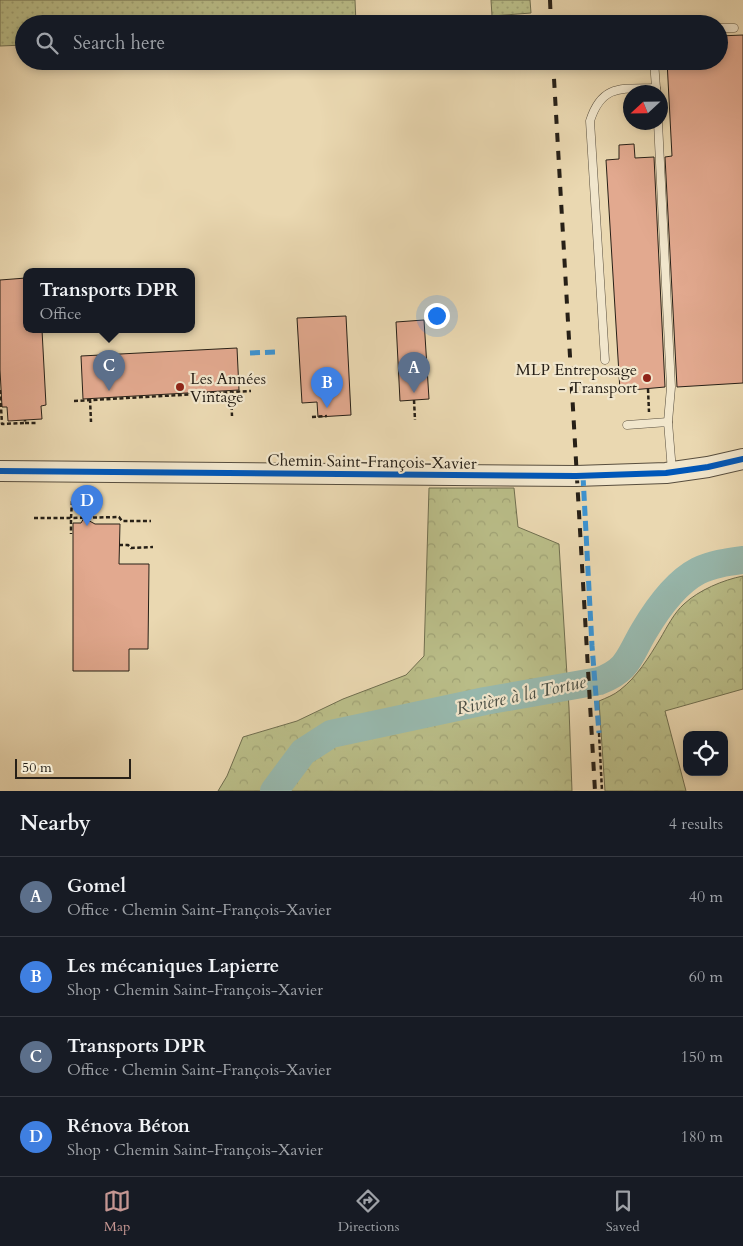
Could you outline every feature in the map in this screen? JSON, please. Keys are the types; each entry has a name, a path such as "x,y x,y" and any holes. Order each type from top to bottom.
{"street":[{"name":"Chemin Saint-François-Xavier","path":"0,471 561,476 646,475 708,467 743,459"}],"lane":[{"path":"728,28 734,28"},
{"path":"655,70 656,85"},
{"path":"605,360 590,121 593,111 604,95 616,89 623,89"},
{"path":"658,130 671,387 668,422 672,472"},
{"path":"627,425 668,422"}],"path":[{"path":"648,389 650,424"},
{"path":"0,390 1,424 25,421 36,422"},
{"path":"230,391 232,416"},
{"path":"74,401 251,391"},
{"path":"90,399 92,422"},
{"path":"414,400 414,420"},
{"path":"312,417 327,416"},
{"path":"71,534 72,501"},
{"path":"34,518 119,517 122,521 151,520"},
{"path":"120,545 128,545 132,548 153,547"},
{"path":"599,733 602,791"}],"green space":[{"path":"0,0 355,0 356,15 15,15 15,45 0,46"},
{"path":"491,0 530,0 531,13 492,15"},
{"path":"429,488 514,488 518,527 559,544 572,791 218,791 227,776 243,737 297,721 343,699 406,675 424,656"},
{"path":"743,576 743,689 665,711 686,791 605,791 599,701 618,692 632,679 647,660 674,616 684,604 712,586"}],"building":[{"path":"743,35 743,383 677,387 665,157 672,156 667,70 728,70 728,36"},
{"path":"634,144 635,158 654,157 665,387 620,391 606,160 619,159 619,145"},
{"path":"23,278 23,333 42,333 46,405 41,406 42,419 8,421 7,407 2,407 0,280"},
{"path":"346,316 351,415 318,417 317,402 302,403 297,318"},
{"path":"424,320 429,399 400,401 396,322"},
{"path":"237,348 239,390 83,399 81,356"},
{"path":"84,518 95,524 120,524 119,564 149,564 148,649 129,649 129,671 73,671 73,523 81,523"}],"waterway":[{"name":"Rivière à la Tortue","path":"274,791 303,752 331,734 485,701 599,681 609,677 617,672 627,661 655,614 667,597 682,582 703,569 743,560"}],"railway":[{"path":"550,0 551,15"},
{"path":"554,70 595,791"}],"marked path":[{"path":"250,353 276,352"},
{"path":"583,476 592,646 599,733"}],"cycle path":[{"path":"0,471 576,476 666,473 708,467 743,459"}],"place":[{"name":"MLP Entreposage - Transport","path":"647,378"},
{"name":"Les Années Vintage","path":"180,387"},
{"name":"Transports DPR","path":"109,391"},
{"name":"Gomel","path":"414,393"},
{"name":"Les mécaniques Lapierre","path":"327,408"},
{"name":"Rénova Béton","path":"87,526"}]}
